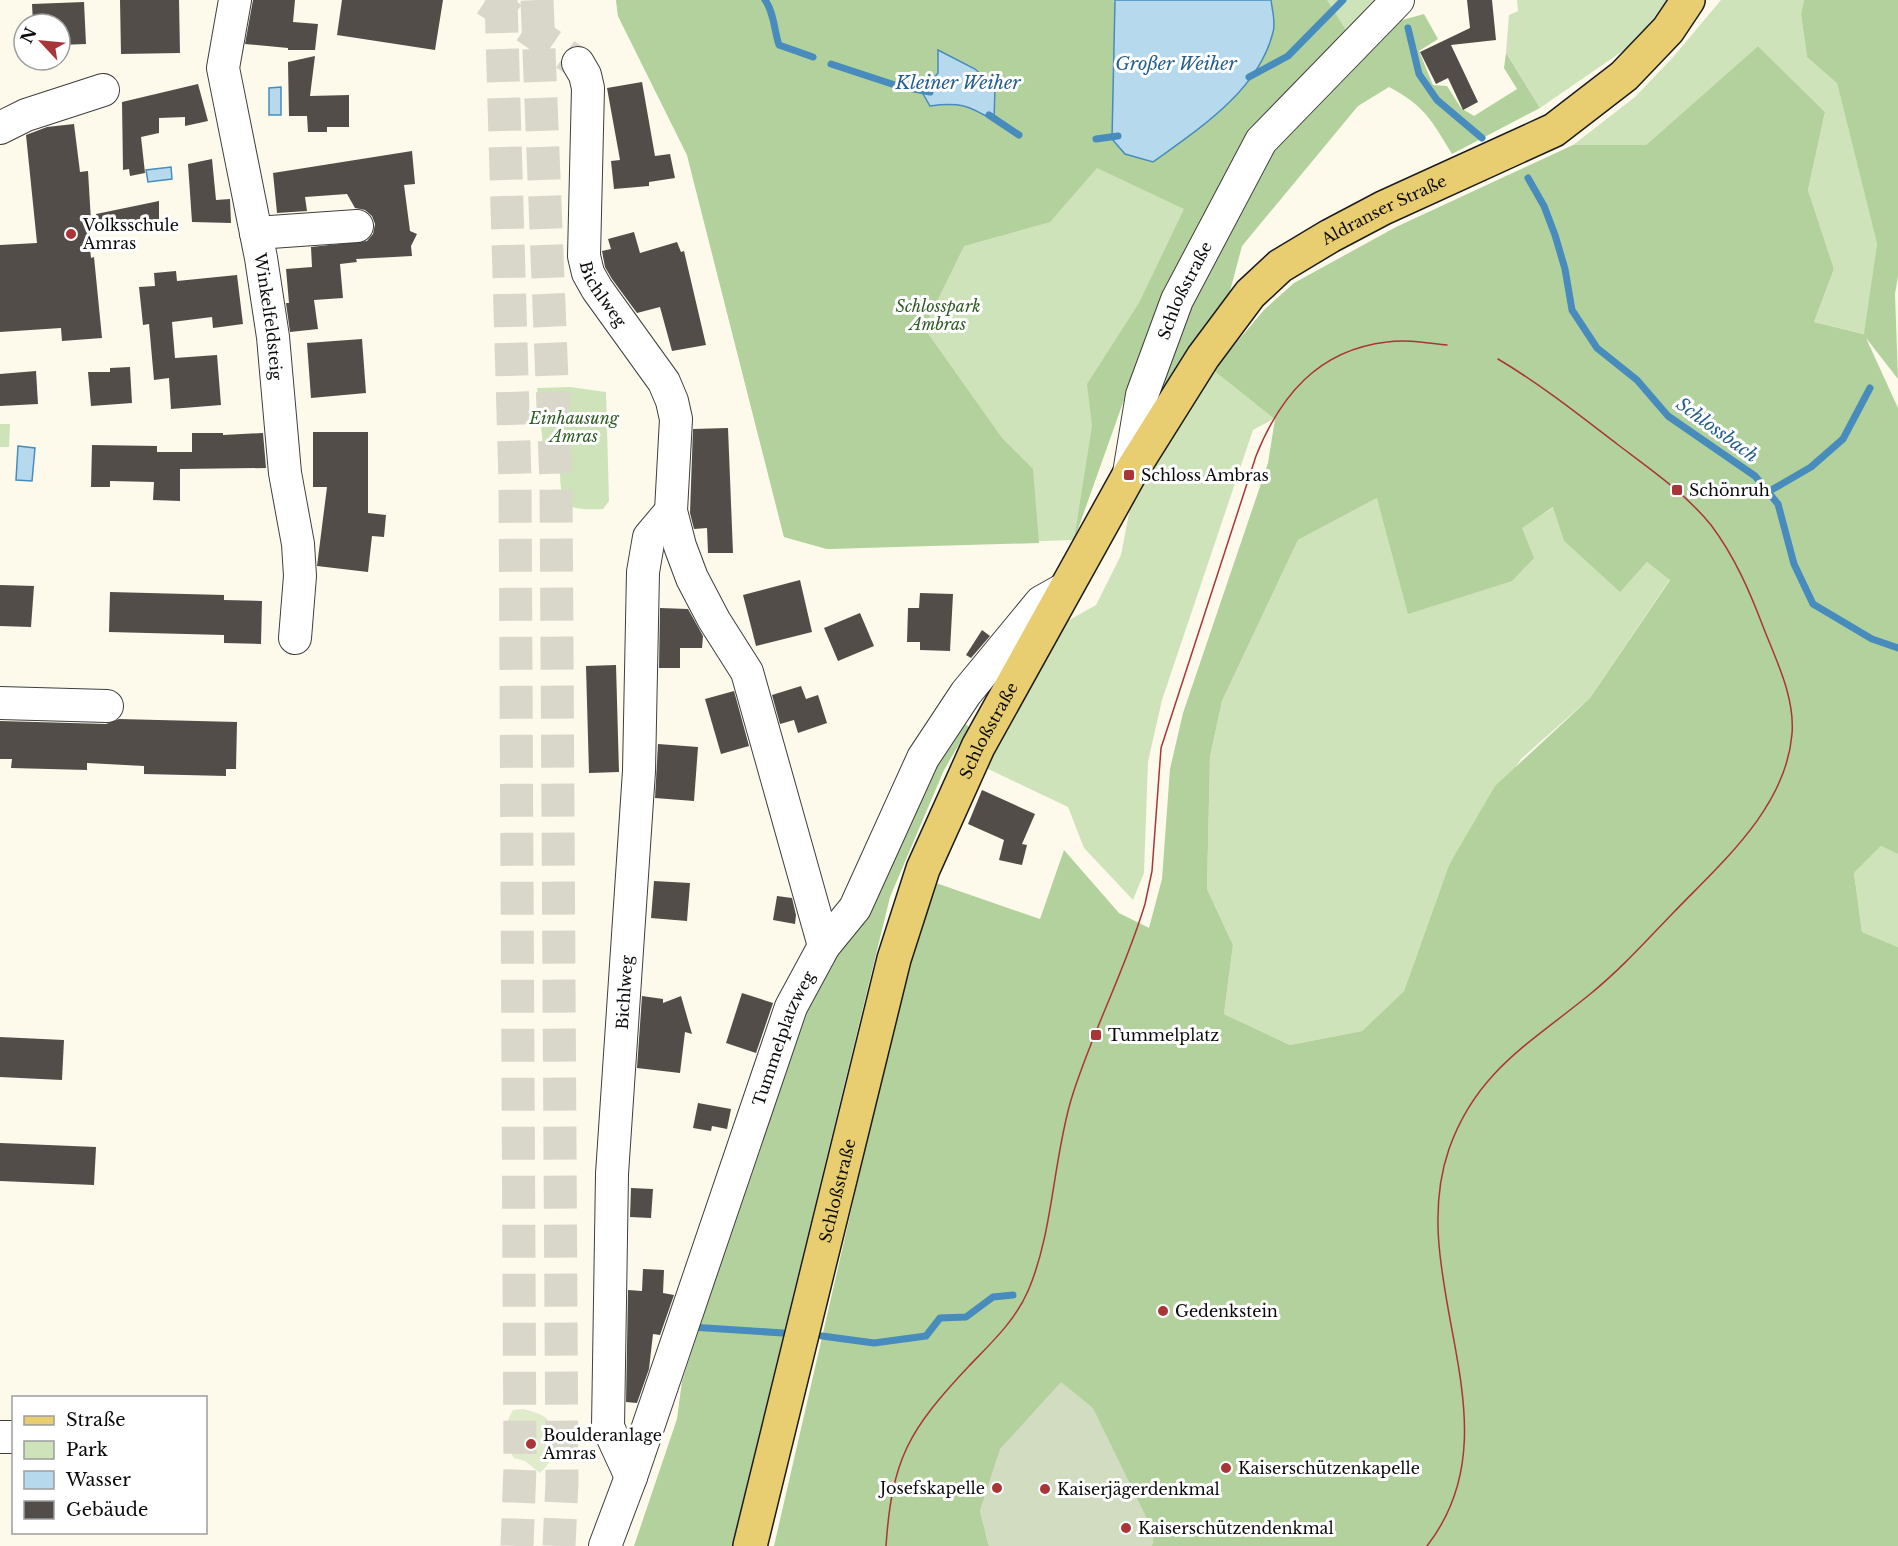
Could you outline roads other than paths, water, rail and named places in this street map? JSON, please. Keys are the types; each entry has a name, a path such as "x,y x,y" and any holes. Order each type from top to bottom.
{"main road":[{"name":"Aldranser Straße","path":"1129,474 1203,357 1250,294 1280,266 1383,208 1554,130 1624,76 1668,30 1688,0"},
{"name":"Schloßstraße","path":"750,1546 894,958 911,903 978,747 1129,474"}],"street":[{"name":"Winkelfeldsteig","path":"235,0 223,68 256,233 273,337 285,473 298,544 300,576 295,638"},
{"name":"Schloßstraße","path":"1129,474 1142,395 1177,300 1262,141 1398,0"},
{"name":"Bichlweg","path":"578,63 585,75 588,88 584,256 588,273 597,290 664,381 672,401 676,420 671,511 692,578 714,620 747,672 824,946"},
{"path":"0,128 26,115 103,90"},
{"path":"256,233 357,226"},
{"name":"Bichlweg","path":"631,1477 608,1427 612,1174 639,771 642,572 649,537 671,511"},
{"name":"Tummelplatzweg","path":"605,1546 631,1477 791,1007 824,946 855,908 923,758 966,693 1041,602 1066,588"},
{"path":"0,703 107,706"}],"water":[{"name":"Großer Weiher","path":"1115,0 1271,0 1274,28 1266,53 1255,72 1241,90 1207,122 1153,162 1125,154 1112,139"},
{"name":"Kleiner Weiher","path":"938,50 975,69 995,87 994,121 978,111 963,106 949,104 930,106 922,92 938,73"},
{"path":"281,87 281,115 269,115 269,88"},
{"path":"171,167 172,179 148,182 146,170"},
{"path":"18,446 35,448 32,481 16,480"}],"waterway":[{"name":"Schlossbach","path":"765,0 772,16 779,45 813,57"},
{"name":"Schlossbach","path":"1249,77 1288,56 1343,0"},
{"name":"Schlossbach","path":"1408,28 1419,74 1437,100 1482,138"},
{"name":"Schlossbach","path":"831,64 898,86 930,92"},
{"name":"Schlossbach","path":"989,115 1019,135"},
{"name":"Schlossbach","path":"1096,139 1118,136"},
{"name":"Schlossbach","path":"1528,178 1544,206 1555,235 1565,269 1572,310 1597,348 1637,380 1668,416 1755,476 1778,504 1794,564 1813,604 1872,639 1898,648"},
{"path":"1768,492 1811,467 1843,439 1870,388"},
{"path":"822,1336 874,1343 926,1336 940,1318 966,1317 993,1297 1013,1295"},
{"path":"691,1327 783,1333"}],"tunnel":[{"path":"486,0 578,63"},
{"path":"501,0 515,481 520,1466 517,1546"},
{"path":"537,0 556,483 562,1482 559,1546"}],"tram line":[{"path":"886,1546 893,1490 907,1447 918,1428 948,1388 1009,1322 1023,1302 1036,1269 1048,1221 1060,1147 1071,1100 1145,904 1152,871 1161,748 1256,456 1266,434 1277,414 1305,380 1322,366 1341,355 1363,347 1394,341 1447,345"},
{"path":"1427,1546 1453,1500 1464,1451 1463,1402 1439,1250 1439,1199 1449,1149 1460,1122 1474,1099 1507,1061 1611,976 1730,854 1764,810 1778,786 1787,761 1792,734 1791,707 1779,667 1741,575 1711,525 1690,502 1654,472 1559,400 1498,359"}],"place":[{"name":"Volksschule Amras","path":"71,234"},
{"name":"Schloss Ambras","path":"1129,475"},
{"name":"Schönruh","path":"1677,490"},
{"name":"Tummelplatz","path":"1096,1035"},
{"name":"Gedenkstein","path":"1163,1311"},
{"name":"Boulderanlage Amras","path":"531,1444"},
{"name":"Kaiserschützenkapelle","path":"1226,1468"},
{"name":"Josefskapelle","path":"997,1488"},
{"name":"Kaiserjägerdenkmal","path":"1045,1489"},
{"name":"Kaiserschützendenkmal","path":"1126,1528"}],"park label":[{"name":"Schlosspark Ambras","path":"938,315"},
{"name":"Einhausung Amras","path":"574,427"}]}
